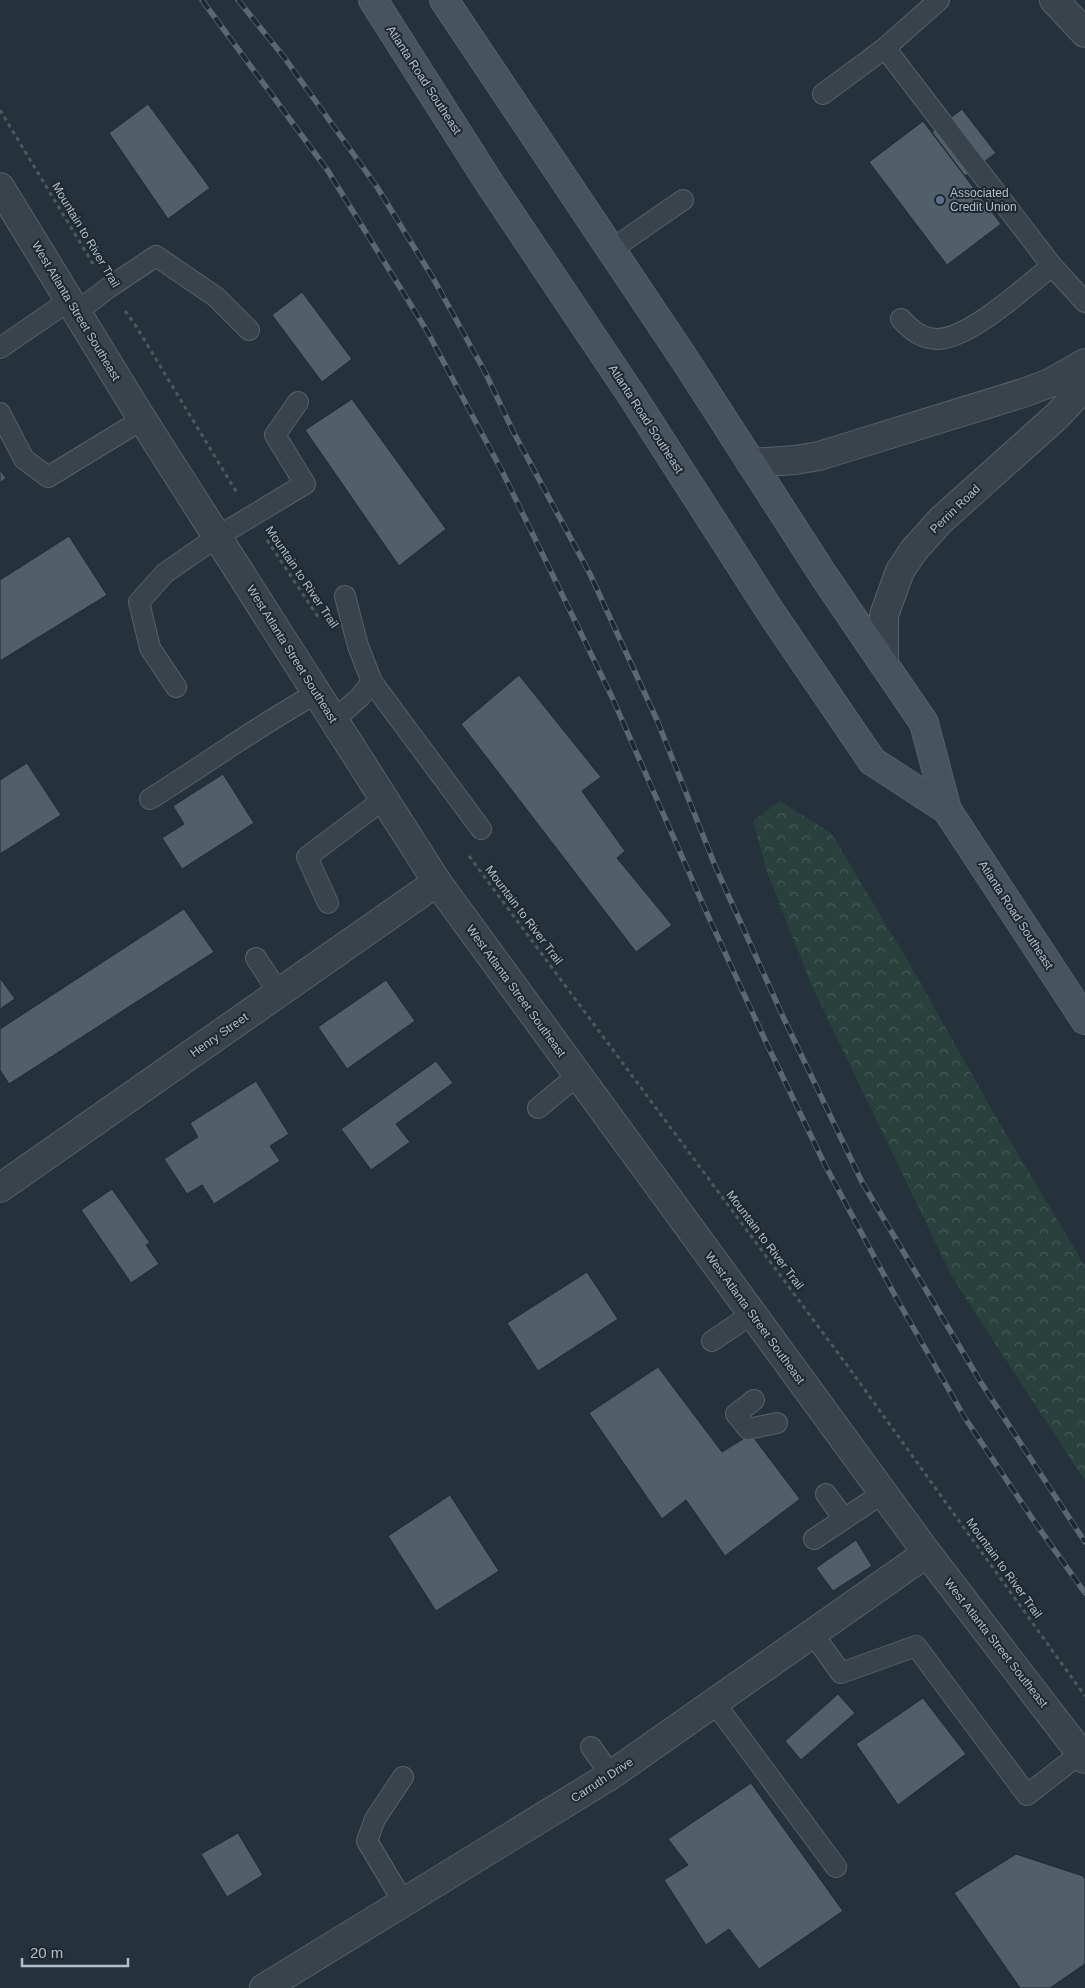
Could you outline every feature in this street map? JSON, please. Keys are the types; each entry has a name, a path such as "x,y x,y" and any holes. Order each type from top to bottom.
{"main road":[{"name":"Atlanta Road Southeast","path":"373,0 490,184 634,399 772,614 872,761 947,810"},
{"name":"Atlanta Road Southeast","path":"444,0 612,249 824,576 924,723 947,810 1085,1020"}],"street":[{"path":"1054,0 1085,33"},
{"name":"West Atlanta Street Southeast","path":"0,187 143,420 437,882 927,1553 1083,1756"},
{"path":"751,463 795,460 846,448 1023,393 1050,383 1085,363"},
{"name":"Perrin Road","path":"884,664 884,615 900,571 914,550 941,520 1057,416 1085,386"},
{"name":"Henry Street","path":"0,1188 437,882"},
{"name":"Carruth Drive","path":"264,1988 404,1904 611,1775 927,1553"}],"lane":[{"path":"823,94 885,48 939,0"},
{"path":"885,48 1052,266 1085,302"},
{"path":"612,249 683,200"},
{"path":"0,348 108,288 156,256 216,296 249,330"},
{"path":"901,319 912,330 924,336 938,338 954,336 981,321 1052,266"},
{"path":"176,687 150,648 139,602 165,572 217,537 305,484 274,435 298,402"},
{"path":"0,413 24,459 48,477 143,420"},
{"path":"345,596 358,646 372,682 481,829"},
{"path":"334,720 372,682"},
{"path":"150,799 209,762 274,716 316,693"},
{"path":"328,903 307,857 384,799"},
{"path":"256,958 279,993"},
{"path":"538,1108 578,1075"},
{"path":"712,1341 752,1314"},
{"path":"754,1400 736,1414 748,1429 776,1423"},
{"path":"814,1539 883,1493"},
{"path":"826,1494 844,1520"},
{"path":"813,1634 841,1673 916,1646 1027,1795 1083,1756"},
{"path":"714,1702 836,1867"},
{"path":"591,1747 611,1775"},
{"path":"403,1776 375,1819 367,1840 404,1904"}],"path":[{"name":"Mountain to River Trail","path":"0,110 108,288 136,326 251,517 322,623"},
{"name":"Mountain to River Trail","path":"468,854 852,1372 1085,1696"}],"green space":[{"path":"780,801 831,833 908,961 997,1119 1085,1266 1085,1481 952,1277 811,984 767,872 753,821"}],"building":[{"path":"148,104 210,188 168,219 109,133"},
{"path":"962,109 996,153 965,176 932,132"},
{"name":"Associated Credit Union","path":"923,121 1001,224 947,265 869,162"},
{"path":"302,292 352,359 322,382 272,315"},
{"path":"352,399 446,529 399,566 305,430"},
{"path":"0,470 6,478 0,483"},
{"path":"69,536 107,595 0,661 0,580"},
{"path":"519,675 601,777 582,791 625,851 617,858 672,925 636,952 461,724"},
{"path":"27,763 61,815 0,854 0,780"},
{"path":"223,774 254,823 182,869 162,838 184,824 173,806"},
{"path":"184,909 214,952 9,1084 0,1070 0,1029"},
{"path":"0,978 15,999 0,1009"},
{"path":"386,980 415,1021 347,1069 318,1027"},
{"path":"436,1061 453,1083 396,1124 410,1142 371,1170 341,1129"},
{"path":"256,1081 289,1134 270,1146 280,1161 214,1204 202,1185 187,1194 164,1159 198,1137 190,1123"},
{"path":"112,1189 150,1243 146,1245 159,1264 131,1283 81,1210"},
{"path":"587,1272 618,1319 538,1371 507,1323"},
{"path":"658,1367 722,1452 751,1434 800,1499 725,1556 686,1500 662,1519 589,1413"},
{"path":"450,1495 499,1571 436,1611 388,1536"},
{"path":"856,1540 872,1566 833,1591 816,1568"},
{"path":"838,1694 855,1713 801,1760 785,1741"},
{"path":"923,1698 966,1754 898,1805 856,1744"},
{"path":"751,1783 843,1911 759,1969 729,1929 706,1945 664,1880 688,1865 668,1839"},
{"path":"238,1833 263,1875 227,1897 201,1854"},
{"path":"1016,1854 1083,1876 1085,1879 1085,1964 1050,1988 1020,1988 954,1893"}],"railway":[{"path":"202,0 328,171 427,331 502,471 612,697 705,909 825,1165 898,1301 965,1418 1085,1593"},
{"path":"238,0 284,57 377,187 433,278 485,372 514,433 590,574 657,720 716,868 785,1021 862,1182 980,1381 1085,1542"}],"place":[{"name":"Associated Credit Union","path":"940,200"}]}
